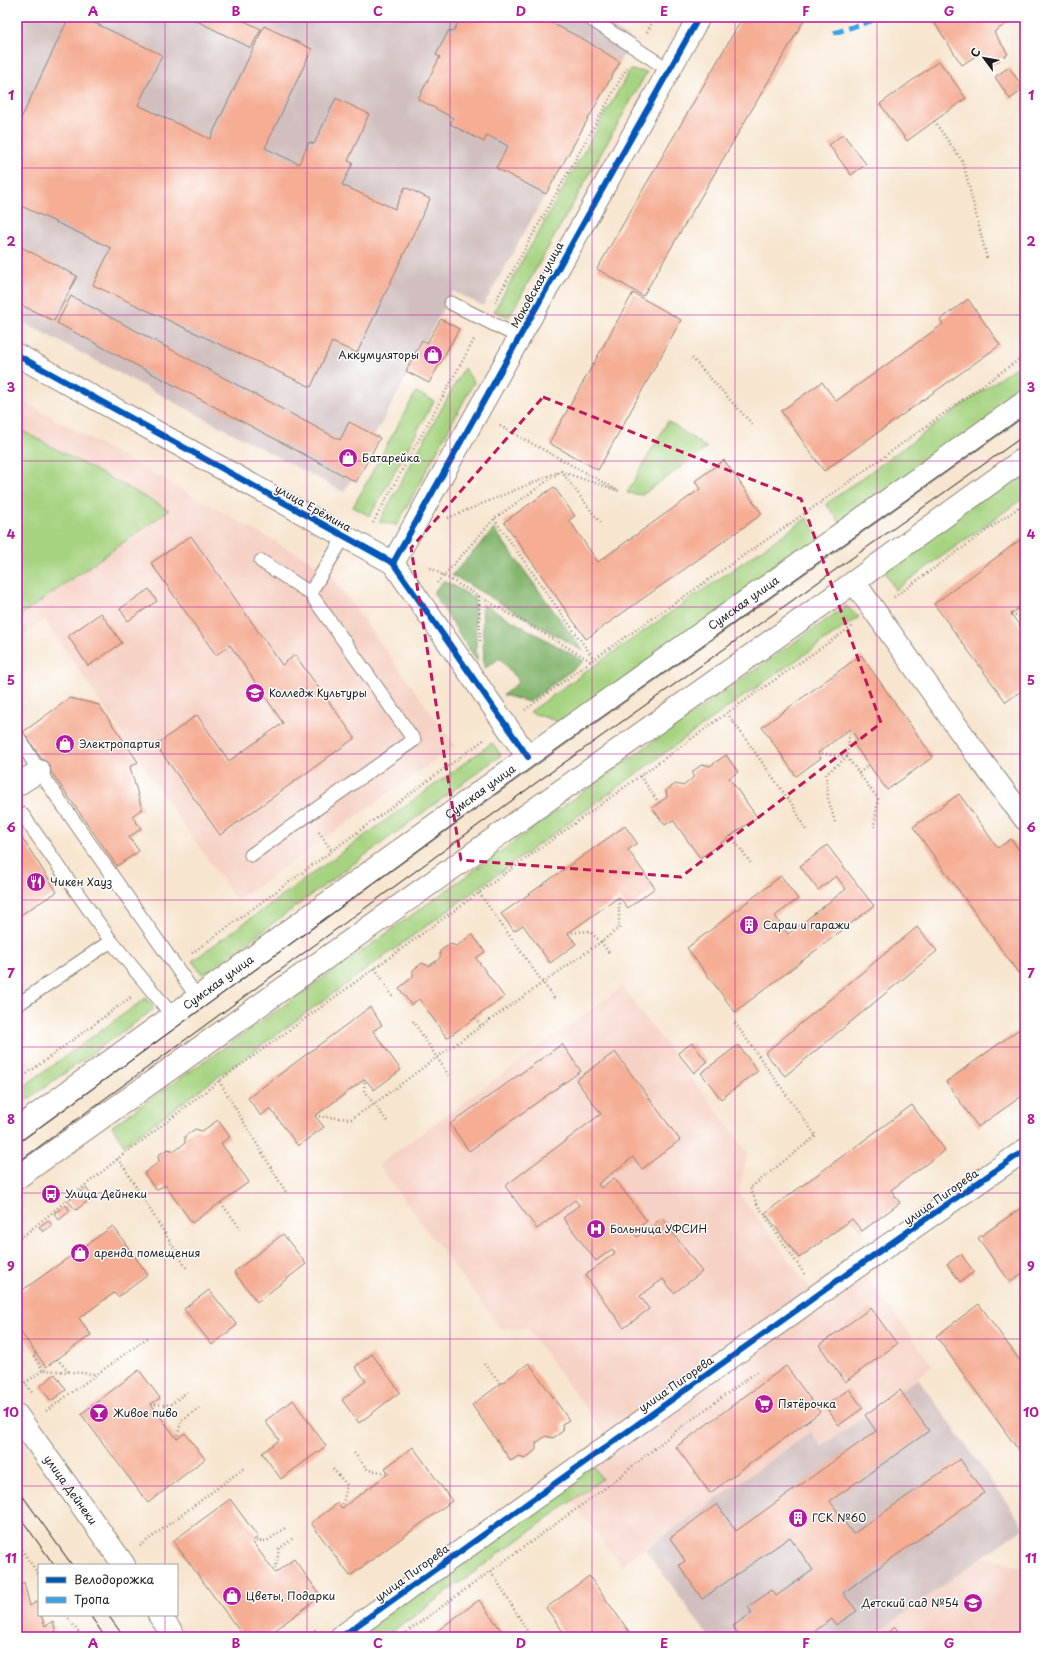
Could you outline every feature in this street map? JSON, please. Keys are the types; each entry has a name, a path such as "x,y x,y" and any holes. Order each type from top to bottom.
{"main road":[{"name":"Моковская улица","path":"393,563 699,17"},
{"name":"улица Ерёмина","path":"17,355 393,563 528,756"},
{"name":"Сумская улица","path":"17,1129 528,756 1025,402"},
{"path":"17,1178 854,582 1025,458"},
{"path":"854,582 980,759 1025,819"},
{"path":"17,785 39,771"},
{"name":"улица Пигорева","path":"341,1637 851,1271 1025,1150"},
{"name":"улица Дейнеки","path":"17,1415 123,1564"},
{"path":"160,1616 175,1637"}],"lane":[{"path":"588,17 669,70"},
{"path":"451,303 519,337"},
{"path":"310,593 344,536"},
{"path":"252,855 414,740 310,593 261,561"},
{"path":"17,735 39,771 197,997"},
{"path":"22,814 111,941 172,1015"},
{"path":"17,1005 111,941"}],"path":[{"path":"646,33 655,17"},
{"path":"494,305 632,59"},
{"path":"934,121 963,162 987,258"},
{"path":"372,524 478,332"},
{"path":"175,965 505,725 590,661 814,507 1025,355"},
{"path":"692,358 753,425"},
{"path":"496,433 504,420"},
{"path":"448,513 444,520 561,471 619,491 500,426"},
{"path":"434,587 494,519 561,471"},
{"path":"561,471 602,525"},
{"path":"17,1241 117,1159 219,1081 727,713 874,611 1025,503"},
{"path":"494,519 594,659"},
{"path":"421,563 590,661"},
{"path":"479,596 480,648"},
{"path":"1011,614 1025,618"},
{"path":"523,704 529,707"},
{"path":"727,713 794,807 806,832"},
{"path":"850,730 848,757 878,799 874,827"},
{"path":"818,753 848,757"},
{"path":"835,822 828,798 826,774 848,757"},
{"path":"859,773 869,765"},
{"path":"640,776 659,802"},
{"path":"731,836 752,865"},
{"path":"479,893 554,998"},
{"path":"315,1116 351,1119 601,942 619,928 619,897"},
{"path":"568,933 589,931 601,942 610,954"},
{"path":"375,968 392,996"},
{"path":"17,1081 148,985"},
{"path":"475,1018 482,1026"},
{"path":"413,1021 449,1076"},
{"path":"735,1023 816,1136 750,1188 757,1204 808,1278"},
{"path":"365,1079 364,1091 387,1121"},
{"path":"219,1081 287,1194"},
{"path":"117,1159 123,1166 187,1269"},
{"path":"221,1203 240,1229"},
{"path":"45,1412 147,1338"},
{"path":"35,1352 33,1355 43,1370"},
{"path":"57,1359 69,1372"},
{"path":"484,1364 501,1384"},
{"path":"25,1383 43,1370 97,1374"},
{"path":"151,1404 170,1405 187,1392"},
{"path":"177,1439 181,1421 199,1408"},
{"path":"354,1453 368,1470 389,1473"},
{"path":"139,1547 244,1468"},
{"path":"333,1469 347,1486 342,1508"},
{"path":"400,1637 612,1483"},
{"path":"252,1541 267,1541 285,1528"},
{"path":"275,1573 278,1549 293,1538"},
{"path":"17,1544 38,1574"},
{"path":"491,1571 531,1637"},
{"path":"67,1616 82,1637"}],"highlighted area":[{"path":"543,397 801,499 881,723 681,877 461,860 411,548"}],"shaded area":[{"path":"17,17 598,17 632,40 483,306 453,291 344,492 17,319"},
{"name":"Колледж Культуры","path":"17,398 328,571 455,746 237,901 162,794 45,620 17,640"},
{"name":"Больница УФСИН","path":"622,987 748,1152 738,1192 810,1288 853,1258 933,1366 822,1446 811,1432 621,1565 552,1474 606,1436 527,1328 501,1329 378,1165"},
{"path":"918,1378 1024,1527 872,1637 709,1637 645,1549 811,1432 822,1446"},
{"name":"Детский сад №54","path":"984,1557 1025,1568 1025,1637 872,1637"}],"green space":[{"path":"630,70 647,72 509,317 494,311"},
{"path":"1025,360 1025,393 841,524 826,504"},
{"path":"464,368 474,382 397,525 379,522"},
{"path":"416,392 434,401 370,516 353,507"},
{"path":"668,421 707,448 642,495 627,493"},
{"path":"17,428 169,510 17,618"},
{"path":"1025,462 1025,497 895,590 882,566"},
{"path":"807,518 821,539 562,723 530,712 595,665"},
{"path":"494,529 583,651 452,575"},
{"path":"444,580 474,598 477,661 433,593"},
{"path":"482,604 584,661 529,702 503,695 519,682 500,658 484,669"},
{"path":"846,606 859,617 734,703 124,1145 112,1126 373,943 654,741"},
{"path":"492,743 501,755 203,975 192,961"},
{"path":"146,998 154,1009 17,1107 17,1091"},
{"path":"592,1464 602,1479 385,1637 350,1637"}],"building":[{"path":"69,17 82,17 162,55 138,105 210,139 264,26 312,49 265,148 299,164 309,142 314,144 336,98 369,114 348,161 353,163 342,185 395,209 405,187 430,199 357,353 332,342 311,387 93,285 111,248 17,204 17,127"},
{"path":"189,17 241,17 240,19 261,29 251,48"},
{"path":"461,17 540,17 585,40 620,62 546,194 496,168 508,146 487,135 484,142 450,124 453,118 418,99 440,57 436,55 449,30 453,32"},
{"path":"617,17 632,17 628,24"},
{"path":"743,17 806,17 643,296 597,269"},
{"path":"935,17 1016,17 994,32 1008,54 989,67 980,53 962,65 932,19"},
{"path":"939,61 966,98 907,141 880,104"},
{"path":"1009,67 1024,89 1010,99 995,77"},
{"path":"843,134 866,164 851,175 829,145"},
{"path":"17,245 77,276 54,321 17,303"},
{"path":"633,293 681,320 598,470 549,443"},
{"path":"71,296 340,440 349,422 380,438 356,482 57,323"},
{"path":"968,299 1000,345 824,471 781,411 822,382 836,401 943,324 940,320"},
{"path":"441,319 459,329 429,383 406,371 422,340 427,343"},
{"path":"724,460 762,514 586,639 504,522 554,487 575,516 569,520 598,562 700,489 695,481"},
{"path":"191,536 282,665 295,655 355,738 220,835 156,745 197,715 229,761 283,723 230,645 216,655 151,563"},
{"path":"1025,536 1025,603 1011,614 1025,633 1025,688 1006,702 934,604"},
{"path":"149,589 157,601 128,621 120,609"},
{"path":"101,613 122,643 88,666 68,636"},
{"path":"861,655 933,757 887,790 853,743 858,740 850,729 818,753 821,758 796,776 762,727"},
{"path":"70,698 99,705 138,762 130,767 142,809 132,816 141,829 129,837 139,851 117,866 23,732"},
{"path":"726,755 738,772 729,778 757,817 700,858 673,820 665,825 652,808 667,797 666,790 676,784 683,786 693,778 693,771 703,764 710,766"},
{"path":"959,794 998,848 1011,839 1025,858 1025,970 1019,974 913,827"},
{"path":"625,826 637,843 628,850 655,888 628,908 619,897 568,933 576,944 550,963 523,925 514,931 501,914"},
{"path":"17,830 57,892 17,917"},
{"name":"Сараи и гаражи","path":"827,845 874,906 735,1012 687,948 781,876 798,899 775,916 788,934 846,889 836,876 818,890 800,866"},
{"path":"917,927 937,951 785,1076 765,1053"},
{"path":"472,934 485,952 476,958 504,997 447,1038 419,999 411,1005 399,988 413,977 413,970 422,963 429,966 440,958 440,951 450,944 457,946"},
{"path":"370,1007 382,1025 373,1031 401,1070 374,1090 365,1079 315,1116 324,1127 298,1146 270,1108 261,1116 248,1098"},
{"path":"1025,1025 1025,1094 978,1127 946,1082"},
{"path":"692,1043 707,1062 694,1073 678,1053"},
{"path":"562,1044 581,1071 469,1151 450,1124"},
{"path":"738,1045 758,1071 721,1099 701,1073"},
{"path":"615,1052 680,1140 642,1169 633,1157 598,1184 601,1188 614,1178 647,1221 633,1232 637,1237 662,1218 702,1272 674,1293 663,1279 640,1296 649,1309 624,1328 585,1275 615,1253 612,1249 596,1261 563,1218 579,1205 575,1200 537,1229 505,1186 601,1114 576,1080"},
{"path":"912,1105 945,1150 891,1190 900,1203 862,1231 852,1219 799,1258 765,1213"},
{"path":"218,1120 230,1137 221,1143 249,1182 192,1223 165,1185 156,1190 144,1173 159,1162 158,1155 168,1149 175,1151 185,1143 185,1136 195,1129 202,1131"},
{"path":"86,1188 93,1197 76,1210 68,1201"},
{"path":"66,1205 70,1211 59,1220 54,1213"},
{"path":"1025,1205 1025,1271 1010,1282 978,1238"},
{"path":"48,1220 52,1225 43,1232 39,1227"},
{"path":"113,1226 148,1275 118,1297 114,1293 79,1318 91,1335 46,1367 17,1327 17,1294"},
{"path":"283,1234 306,1264 257,1302 234,1272"},
{"path":"961,1254 974,1272 960,1282 947,1264"},
{"path":"209,1290 237,1325 212,1345 184,1309"},
{"path":"979,1304 1025,1368 1025,1459 936,1336"},
{"path":"871,1308 897,1344 845,1382 819,1345"},
{"path":"372,1354 400,1392 359,1423 342,1400 366,1381 355,1367"},
{"path":"529,1363 569,1420 562,1424 563,1431 553,1438 546,1436 536,1443 536,1450 526,1458 519,1456 511,1461 472,1405"},
{"path":"786,1366 820,1412 710,1493 676,1447"},
{"path":"139,1370 160,1398 151,1404 177,1439 185,1433 205,1459 148,1503 81,1414"},
{"path":"55,1374 66,1390 51,1401 40,1386"},
{"path":"849,1389 863,1408 839,1425 825,1406"},
{"name":"ГСК №60","path":"900,1390 929,1431 830,1501 853,1534 960,1459 984,1493 843,1593 857,1611 836,1625 832,1619 807,1637 741,1637 733,1626 752,1613 748,1607 772,1590 776,1596 813,1570 790,1537 702,1599 679,1565 685,1561 670,1538 717,1504 736,1531 876,1431 865,1415"},
{"path":"293,1400 326,1446 281,1479 262,1453 279,1440 265,1421"},
{"path":"413,1447 452,1501 350,1576 311,1523 338,1503 342,1508 389,1473 385,1468"},
{"path":"230,1499 258,1537 252,1541 275,1573 294,1559 321,1596 266,1637 244,1637 173,1541"},
{"path":"589,1576 633,1637 567,1637 546,1608"},
{"path":"24,1582 30,1606 37,1601 38,1616 41,1616 45,1626 53,1621 57,1637 17,1637 17,1587"},
{"path":"479,1600 506,1637 429,1637"},
{"path":"895,1627 902,1637 882,1637"}],"tram line":[{"path":"17,1144 532,767 1025,415"},
{"path":"17,1163 540,780 1025,435"},
{"path":"17,1488 71,1564"},
{"path":"17,1513 53,1564"},
{"path":"91,1616 105,1637"},
{"path":"109,1616 124,1637"}],"marked path":[{"path":"834,33 883,17"}],"cycle path":[{"path":"393,563 699,17"},
{"path":"17,355 393,563 528,757"},
{"path":"341,1637 851,1271 1025,1150"}],"place":[{"name":"Аккумуляторы","path":"433,355"},
{"name":"Батарейка","path":"348,458"},
{"name":"Колледж Культуры","path":"255,693"},
{"name":"Электропартия","path":"65,744"},
{"name":"Чикен Хауз","path":"36,882"},
{"name":"Сараи и гаражи","path":"749,925"},
{"name":"Улица Дейнеки","path":"51,1194"},
{"name":"Больница УФСИН","path":"596,1229"},
{"name":"аренда помещения","path":"80,1253"},
{"name":"Пятёрочка","path":"764,1404"},
{"name":"Живое пиво","path":"99,1413"},
{"name":"ГСК №60","path":"798,1518"},
{"name":"Цветы, Подарки","path":"232,1596"},
{"name":"Детский сад №54","path":"973,1603"}]}
